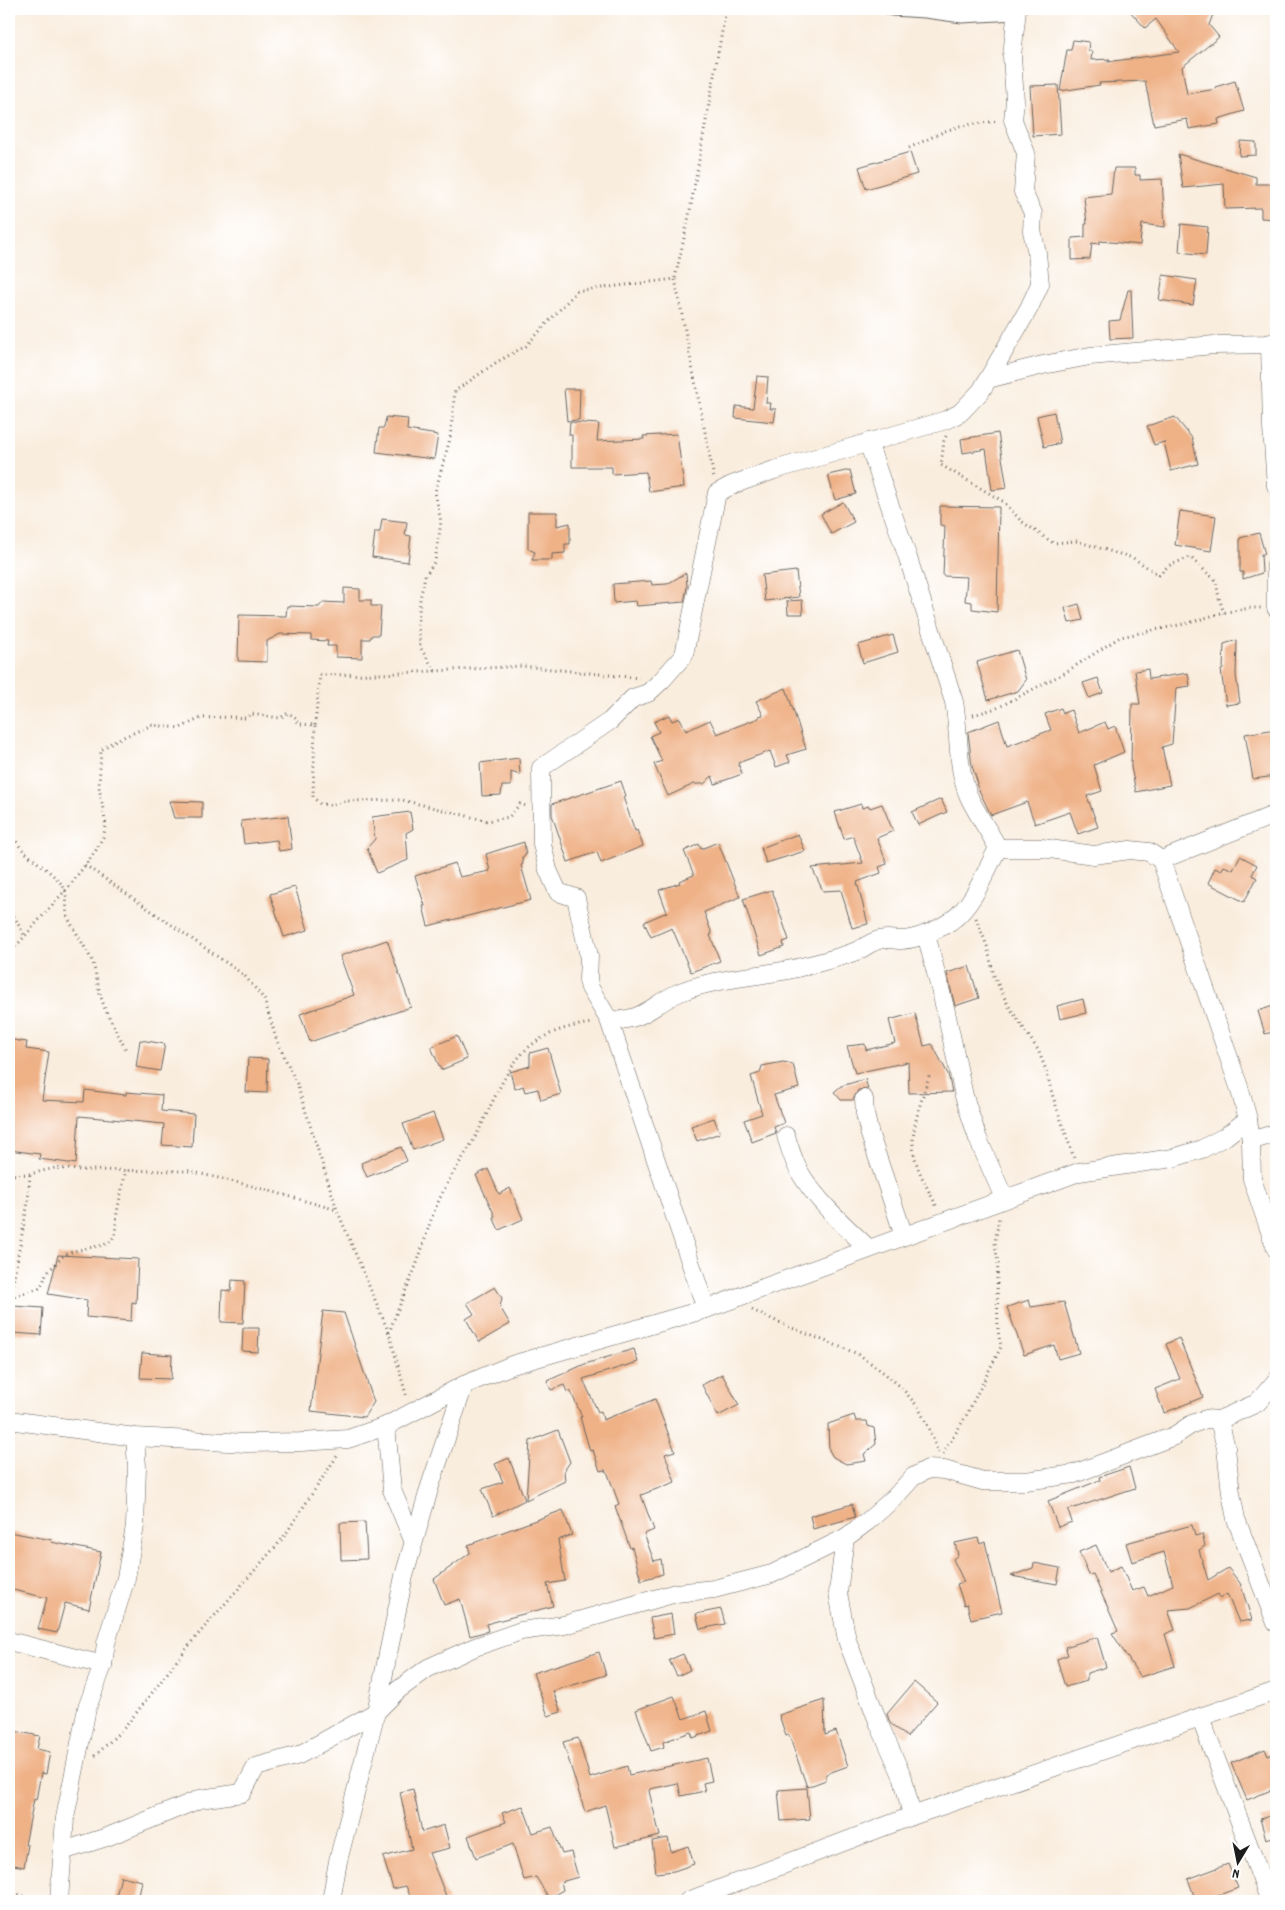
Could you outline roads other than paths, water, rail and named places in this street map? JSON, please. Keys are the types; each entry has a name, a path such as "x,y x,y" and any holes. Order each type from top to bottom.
{"street":[{"path":"706,1308 609,1020 590,988 588,980 588,950 576,898 558,892 548,870 542,844 541,768 610,721 633,698 648,693 684,655 717,493 732,485 774,470 946,420 960,413 981,391 1030,308 1040,284 1037,253 1032,232 1034,213 1023,192 1026,154 1013,120 1015,101 1012,56 1016,12"},
{"path":"988,379 1043,365 1090,356 1214,345 1273,343 1272,428 1276,486"},
{"path":"868,442 954,702 958,750 969,797 998,848"},
{"path":"1276,564 1276,608"},
{"path":"1161,860 1276,814"},
{"path":"609,1020 624,1021 638,1016 678,993 707,985 805,966 846,954 881,939 902,940 926,934 953,919 968,904 998,848"},
{"path":"998,848 1042,848 1094,855 1130,850 1149,852 1161,860 1236,1078 1248,1120 1251,1141 1252,1179 1276,1249"},
{"path":"926,934 964,1096 978,1139 1004,1198"},
{"path":"864,1099 864,1114 870,1135 904,1236"},
{"path":"9,1420 135,1436 246,1443 348,1439 386,1426 464,1385 512,1365 706,1308 1079,1172 1173,1158 1202,1149 1226,1136 1248,1120"},
{"path":"1251,1141 1276,1133"},
{"path":"786,1136 791,1154 801,1175 826,1206 868,1248"},
{"path":"63,1850 107,1837 200,1799 242,1793 256,1767 299,1755 376,1712 398,1690 428,1668 476,1647 521,1632 564,1625 676,1593 714,1589 772,1574 845,1538 895,1497 913,1477 928,1469 944,1470 983,1481 1026,1481 1074,1474 1174,1436 1192,1424 1206,1419 1220,1420 1256,1403 1276,1381"},
{"path":"331,1901 338,1861 376,1712 413,1540 464,1385"},
{"path":"1220,1420 1236,1519 1276,1623"},
{"path":"386,1426 392,1490 413,1540"},
{"path":"59,1901 65,1818 87,1708 102,1665 106,1643 126,1578 135,1526 137,1467 135,1436"},
{"path":"845,1538 838,1593 847,1640 879,1724 903,1778 912,1816"},
{"path":"9,1641 102,1665"},
{"path":"688,1901 912,1816 1276,1691"},
{"path":"1200,1717 1270,1901"}],"lane":[{"path":"887,9 962,18 1016,12"}]}
